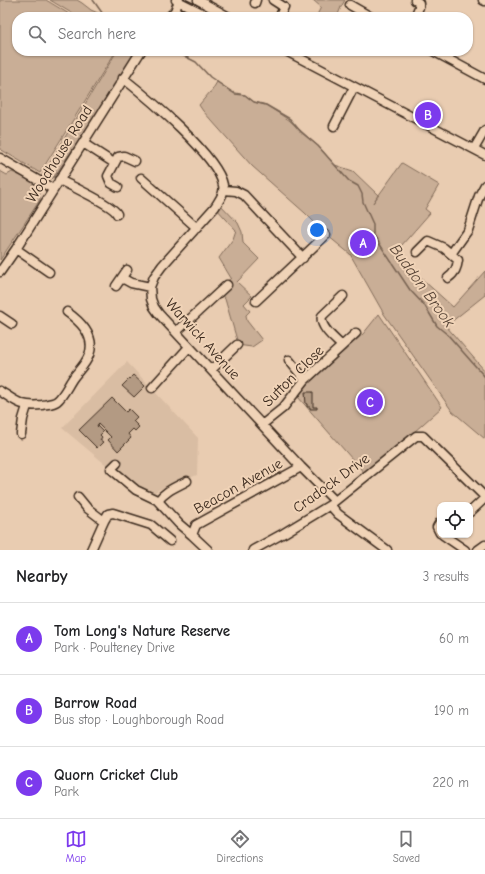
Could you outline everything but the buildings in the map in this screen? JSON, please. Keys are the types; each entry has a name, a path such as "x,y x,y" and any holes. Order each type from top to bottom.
{"street":[{"path":"174,12 178,0 201,12"},
{"path":"198,0 220,12"},
{"path":"273,0 284,7 282,12"},
{"path":"415,0 419,3 417,12"},
{"path":"350,5 362,12"},
{"name":"Woodhouse Road","path":"0,272 138,56"},
{"path":"295,56 485,155"},
{"path":"442,56 485,79"},
{"path":"123,78 173,121 196,144 221,178 224,190 236,190 244,195 303,258"},
{"path":"334,126 354,87"},
{"path":"474,149 485,130"},
{"path":"83,143 114,163"},
{"path":"118,187 111,183 108,176 114,163 118,157 124,156 135,161"},
{"path":"0,158 53,190"},
{"path":"140,178 197,228"},
{"path":"59,180 106,205 116,211 117,214"},
{"path":"451,254 468,230 478,196 485,185"},
{"name":"Warwick Avenue","path":"224,190 222,197 215,207 154,277 149,293 154,306 211,370 263,424 332,503 338,514 387,550"},
{"path":"256,301 326,235"},
{"path":"418,252 428,241 444,248 458,260 454,274 448,278"},
{"path":"16,249 49,272"},
{"path":"116,286 127,270"},
{"path":"122,278 131,283 150,287"},
{"path":"176,332 222,295 227,285"},
{"path":"257,287 263,294"},
{"name":"Sutton Close","path":"263,424 283,408 305,380 345,344 322,324 321,319 322,316 343,296"},
{"path":"0,316 12,324"},
{"path":"0,391 27,406 46,405 57,401 89,356 90,344 86,330 79,321 69,317"},
{"path":"345,344 356,333"},
{"path":"211,370 239,344"},
{"path":"152,388 190,347"},
{"path":"289,360 305,380"},
{"path":"21,434 27,406"},
{"name":"Cradock Drive","path":"253,550 284,533 332,503 416,436 423,436 485,497"},
{"path":"117,463 111,469 136,490 158,501 179,524 192,535"},
{"name":"Beacon Avenue","path":"208,550 192,535 196,525 301,467"},
{"path":"158,501 168,491 187,481"},
{"path":"78,497 87,508 104,521"},
{"path":"473,509 485,497"},
{"path":"91,550 108,514 117,513 151,525 171,542"},
{"path":"447,538 465,550"},
{"path":"478,550 485,545"}],"shaded area":[{"path":"0,0 46,0 66,12 12,12 12,56 113,56 40,173 0,149"},
{"path":"50,0 77,0 96,12 70,12"},
{"path":"313,0 345,0 339,12 318,12 321,7"},
{"path":"114,56 136,56 54,177 48,180 41,177"},
{"path":"217,82 232,92 245,95 254,102 266,105 289,120 320,148 335,165 353,171 378,195 373,203 402,163 439,185 425,209 430,213 394,254 404,256 423,280 453,307 485,271 485,295 446,326 485,371 485,439 452,411 384,314 350,254 328,236 305,213 252,166 203,111 199,105 211,92"},
{"path":"0,171 7,175 12,172 34,183 39,189 40,200 0,260"},
{"path":"218,202 238,223 242,232 243,243 259,259 237,282 252,296 244,304 250,311 246,315 247,321 262,340 252,347 237,345 237,340 225,299 219,292 225,283 231,278 219,258 233,239 236,230 215,207"},
{"path":"379,314 442,407 366,475 298,397 306,386 363,334"},
{"path":"127,362 198,438 197,475 158,490 147,499 62,428"}],"waterway":[{"name":"Buddon Brook","path":"93,0 101,12"},
{"name":"Buddon Brook","path":"184,56 196,62 210,77 235,94 245,95 254,102 266,105 290,119 301,132 318,146 349,181 358,186 362,194 363,202 373,224 373,234 410,290 425,306 437,326 448,335 485,377"}],"place":[{"name":"Barrow Road","path":"428,115"},
{"name":"Tom Long's Nature Reserve","path":"363,243"},
{"name":"Quorn Cricket Club","path":"370,402"}]}
